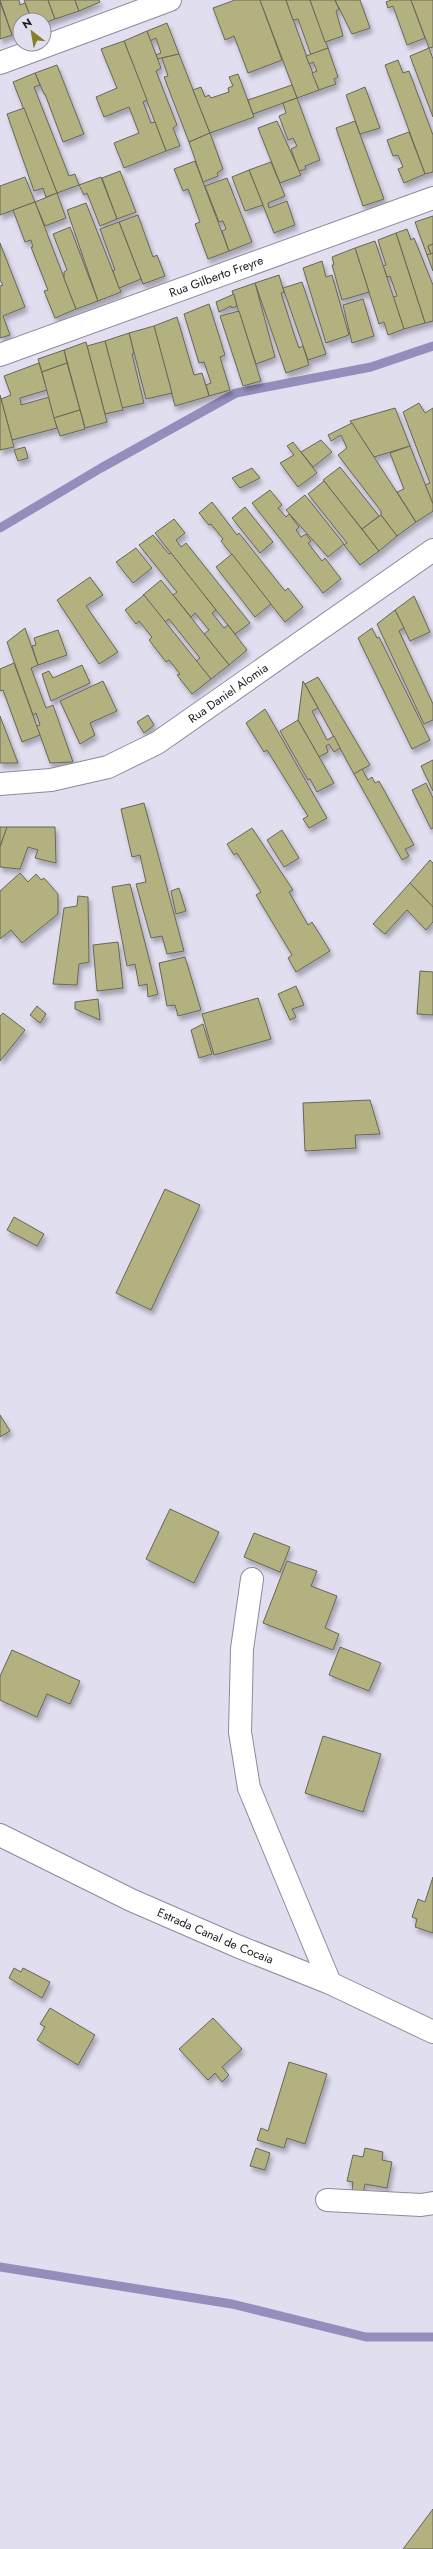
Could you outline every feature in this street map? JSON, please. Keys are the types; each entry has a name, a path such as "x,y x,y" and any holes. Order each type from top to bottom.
{"street":[{"path":"0,63 170,0"},
{"name":"Rua Gilberto Freyre","path":"0,355 433,198"},
{"name":"Rua Daniel Alomia","path":"0,784 51,780 108,767 157,743 433,550"},
{"path":"252,1579 242,1649 240,1732 249,1788 330,1983"},
{"name":"Estrada Canal de Cocaia","path":"0,1835 131,1900 330,1983 433,2032"},
{"path":"326,2200 421,2205 433,2203"}],"building":[{"path":"0,0 19,0 20,5 25,3 29,12 12,12 12,35"},
{"path":"24,0 48,0 55,19 52,20 52,12 29,12"},
{"path":"48,0 75,0 79,11 55,19"},
{"path":"75,0 99,0 100,2 79,11"},
{"path":"235,0 260,0 282,60 248,73 234,36 225,40 213,8"},
{"path":"260,0 286,0 319,90 297,98"},
{"path":"286,0 310,0 328,48 311,55 298,19 293,20"},
{"path":"310,0 335,0 339,9 336,11 343,36 325,42"},
{"path":"335,0 360,0 370,28 352,34"},
{"path":"391,0 411,0 425,38 407,45 393,6 388,8 386,2"},
{"path":"411,0 433,0 433,47 429,48"},
{"path":"0,2 12,35 0,39"},
{"path":"167,23 179,54 157,59 156,55 161,53 156,38 150,41 147,31"},
{"path":"147,31 161,68 156,71 177,125 173,128 180,146 166,151 124,41"},
{"path":"124,41 147,100 143,102 151,123 155,122 166,151 124,168 114,143 139,133 129,107 104,117 96,97 117,88 101,49"},
{"path":"328,48 338,77 334,79 336,84 319,90 312,73 317,71 313,62 309,64 306,56"},
{"path":"429,48 433,59 433,117 410,56"},
{"path":"179,54 210,133 189,142 164,77 168,76 162,58"},
{"path":"398,60 403,73 409,71 433,135 433,172 425,174 385,65"},
{"path":"57,65 84,134 63,142 45,94 35,73"},
{"path":"35,73 40,85 34,87 69,176 75,174 79,185 57,193 13,82"},
{"path":"238,74 254,117 210,133 193,90 201,87 205,97 209,95 211,98 229,92 228,88 233,86 229,77"},
{"path":"292,85 297,98 253,114 248,100"},
{"path":"365,87 380,128 360,134 346,95"},
{"path":"297,98 320,160 305,166 306,169 299,171 291,149 297,146 293,138 288,140 279,116 286,113 283,103"},
{"path":"24,108 57,193 46,197 43,188 34,191 7,114"},
{"path":"277,121 301,175 280,183 258,128"},
{"path":"355,121 384,199 363,206 336,128"},
{"path":"409,132 425,174 404,183 398,169 403,167 398,155 393,156 387,140"},
{"path":"210,133 223,169 217,173 218,176 203,182 189,142"},
{"path":"195,161 229,251 208,259 195,224 200,222 188,189 183,191 174,169"},
{"path":"271,162 285,196 268,203 269,208 287,201 295,225 274,233 249,170"},
{"path":"249,170 263,205 245,211 232,177"},
{"path":"120,171 136,212 117,219 102,178"},
{"path":"25,177 35,202 0,215 0,186"},
{"path":"101,177 117,219 100,226 87,193 84,195 79,185"},
{"path":"227,178 252,242 229,251 222,231 226,229 223,221 219,222 205,186"},
{"path":"57,193 66,218 45,226 35,202"},
{"path":"35,202 76,309 55,318 44,291 48,290 31,247 33,247 31,240 25,242 13,210"},
{"path":"86,203 121,292 98,301 67,210"},
{"path":"138,215 153,257 157,255 165,276 143,284 119,222"},
{"path":"433,216 433,244 428,246 431,254 427,255 415,222"},
{"path":"119,222 141,279 119,288 113,271 115,270 100,229"},
{"path":"70,227 98,301 76,309 64,278 64,272 67,270 53,234"},
{"path":"407,229 411,240 414,238 433,285 433,321 425,323 396,233"},
{"path":"396,233 425,323 404,329 393,297 397,296 390,276 387,277 383,266 386,265 378,240"},
{"path":"375,241 404,329 388,335 384,322 379,324 355,248"},
{"path":"0,243 25,307 3,316 10,335 0,338 0,286 3,285 0,280"},
{"path":"433,244 433,253 431,254 428,246"},
{"path":"355,248 369,292 342,300 332,265 334,265 332,257"},
{"path":"433,253 433,271 427,255"},
{"path":"322,261 326,277 332,275 349,335 326,343 303,268"},
{"path":"279,275 284,292 281,293 294,334 299,348 303,346 309,365 286,373 255,283"},
{"path":"302,282 326,354 308,360 283,288"},
{"path":"255,283 275,357 256,364 232,291"},
{"path":"234,294 237,306 232,308 231,306 219,312 216,302"},
{"path":"363,299 374,336 352,343 343,305"},
{"path":"209,304 225,355 220,357 230,390 209,396 206,385 211,383 204,362 199,363 184,314"},
{"path":"239,311 261,381 243,386 220,316"},
{"path":"177,317 194,375 202,373 209,396 175,406 154,326"},
{"path":"154,326 172,393 146,399 129,333"},
{"path":"129,333 134,353 132,354 144,403 122,408 105,341"},
{"path":"105,341 123,410 105,414 87,346"},
{"path":"86,342 107,422 85,428 64,350"},
{"path":"64,350 67,363 42,372 38,359"},
{"path":"39,363 47,390 20,398 21,405 49,397 57,428 12,440 1,399 11,395 4,376"},
{"path":"67,363 80,410 54,418 42,372"},
{"path":"0,395 14,447 0,450"},
{"path":"419,403 425,413 433,408 433,504 425,485 430,483 403,412"},
{"path":"395,408 410,446 374,457 350,421"},
{"path":"80,410 85,429 60,436 54,418"},
{"path":"352,423 416,522 397,536 381,515 381,511 338,455 347,448 341,435 331,441 328,435"},
{"path":"321,440 332,452 313,467 301,452"},
{"path":"293,442 317,473 298,487 280,463 294,455 287,446"},
{"path":"410,446 433,504 433,511 416,522 397,492 404,489 390,453"},
{"path":"25,447 28,458 18,461 14,450"},
{"path":"340,467 379,516 362,529 323,480"},
{"path":"252,468 260,478 240,488 232,478"},
{"path":"324,481 379,551 360,565 344,545 347,543 308,494"},
{"path":"270,490 282,505 278,508 286,517 289,514 299,527 296,530 301,537 306,534 311,541 308,543 322,561 325,558 341,579 323,593 252,503"},
{"path":"305,495 344,544 328,557 286,510"},
{"path":"212,502 237,535 239,533 285,591 288,588 303,607 285,622 221,541 223,539 211,524 209,525 199,513"},
{"path":"245,507 273,542 260,553 232,518"},
{"path":"381,515 397,536 379,551 362,529"},
{"path":"174,519 185,533 176,540 181,547 186,543 250,623 235,634 155,533"},
{"path":"153,535 169,554 171,553 216,610 212,613 224,628 228,625 247,650 229,665 204,634 209,630 195,613 191,617 173,595 177,592 139,545"},
{"path":"136,548 152,568 133,583 116,562"},
{"path":"232,554 271,604 255,617 216,567"},
{"path":"90,577 103,595 86,606 118,652 99,664 57,600"},
{"path":"161,580 229,665 211,679 196,661 200,658 169,619 165,622 143,595"},
{"path":"144,595 211,679 192,694 177,675 180,674 169,660 166,662 149,640 152,637 139,621 136,624 125,610"},
{"path":"414,596 430,632 410,641 395,610"},
{"path":"395,610 404,628 399,631 433,704 433,720 424,724 377,624"},
{"path":"25,628 38,665 31,668 46,708 53,705 73,762 50,763 36,726 40,725 36,713 33,715 7,642"},
{"path":"372,628 377,638 379,637 430,740 412,749 358,638"},
{"path":"58,630 67,655 38,665 32,646 36,645 34,638"},
{"path":"14,663 40,735 22,742 3,690 0,691 0,669"},
{"path":"82,665 90,683 51,701 42,674 49,671 53,678"},
{"path":"318,677 370,765 354,774 305,684"},
{"path":"103,681 117,711 90,723 95,735 80,744 60,701"},
{"path":"303,681 318,708 312,711 327,740 334,736 340,748 334,752 329,744 326,746 328,752 319,757 298,720"},
{"path":"265,709 327,818 309,828 303,819 308,816 267,750 264,752 246,723"},
{"path":"148,715 154,725 144,733 137,722"},
{"path":"0,716 18,763 0,763"},
{"path":"298,720 334,783 317,792 310,779 308,780 280,731"},
{"path":"433,760 433,791 421,766"},
{"path":"362,769 368,780 372,777 375,783 379,781 414,845 405,849 409,856 402,860 354,774"},
{"path":"426,783 433,798 433,828 431,829 412,790"},
{"path":"144,803 184,951 167,954 162,936 151,938 136,884 146,882 140,855 132,857 121,809"},
{"path":"0,827 7,827 0,847"},
{"path":"7,827 55,827 56,863 35,858 38,850 28,847 20,869 0,867 0,847"},
{"path":"252,828 293,890 289,892 308,925 312,922 330,951 296,972 288,958 292,955 256,895 261,892 237,853 234,855 227,844"},
{"path":"282,830 299,858 284,867 267,840"},
{"path":"430,860 433,863 433,907 410,883"},
{"path":"20,873 28,882 36,874 41,880 44,878 58,894 58,914 22,943 11,930 0,939 0,891"},
{"path":"410,883 433,907 433,922 426,930 407,910 385,934 373,924"},
{"path":"130,884 158,994 148,997 147,984 139,986 135,964 127,966 112,887"},
{"path":"179,888 186,911 176,914 171,891"},
{"path":"78,896 88,897 89,962 79,964 77,985 53,984 64,908 77,906"},
{"path":"118,942 123,988 97,991 93,945"},
{"path":"185,957 201,1010 178,1016 175,1005 167,1006 159,963"},
{"path":"420,971 433,972 433,1015 417,1014"},
{"path":"296,986 304,1005 292,1009 296,1017 290,1020 278,994"},
{"path":"258,998 271,1039 214,1055 202,1014"},
{"path":"98,999 100,1020 75,1009 75,1002"},
{"path":"37,1006 46,1014 40,1023 30,1015"},
{"path":"3,1013 25,1030 0,1061 0,1016"},
{"path":"203,1024 212,1054 199,1058 191,1030"},
{"path":"370,1100 380,1134 355,1135 356,1148 305,1151 303,1103"},
{"path":"165,1189 200,1205 151,1310 116,1293"},
{"path":"14,1217 44,1234 37,1246 7,1230"},
{"path":"0,1415 10,1431 0,1437"},
{"path":"170,1509 219,1532 194,1583 146,1559"},
{"path":"254,1533 290,1547 280,1572 244,1557"},
{"path":"287,1561 317,1571 311,1586 337,1596 325,1628 339,1634 333,1650 263,1623"},
{"path":"340,1647 381,1663 369,1691 329,1675"},
{"path":"12,1650 80,1681 70,1704 47,1694 37,1717 0,1700 0,1676"},
{"path":"323,1736 381,1754 363,1812 305,1793"},
{"path":"433,1877 433,1933 415,1927 417,1919 412,1917 418,1899 425,1902"},
{"path":"14,1968 21,1972 23,1968 50,1982 42,1998 9,1978"},
{"path":"50,2008 95,2035 78,2065 37,2040 45,2027 40,2024"},
{"path":"213,2018 242,2049 222,2067 229,2075 222,2082 215,2073 208,2080 179,2049"},
{"path":"289,2062 327,2074 305,2144 287,2138 284,2148 257,2140 261,2128 268,2131"},
{"path":"256,2148 270,2153 265,2170 250,2166"},
{"path":"365,2148 383,2152 382,2160 392,2162 387,2188 365,2184 363,2193 352,2191 353,2182 347,2181 353,2155 363,2157"},
{"path":"433,2509 433,2549 403,2549"}],"waterway":[{"path":"0,528 101,468 236,393 371,367 433,346"},
{"path":"0,2267 232,2304 366,2337 433,2337"}]}
